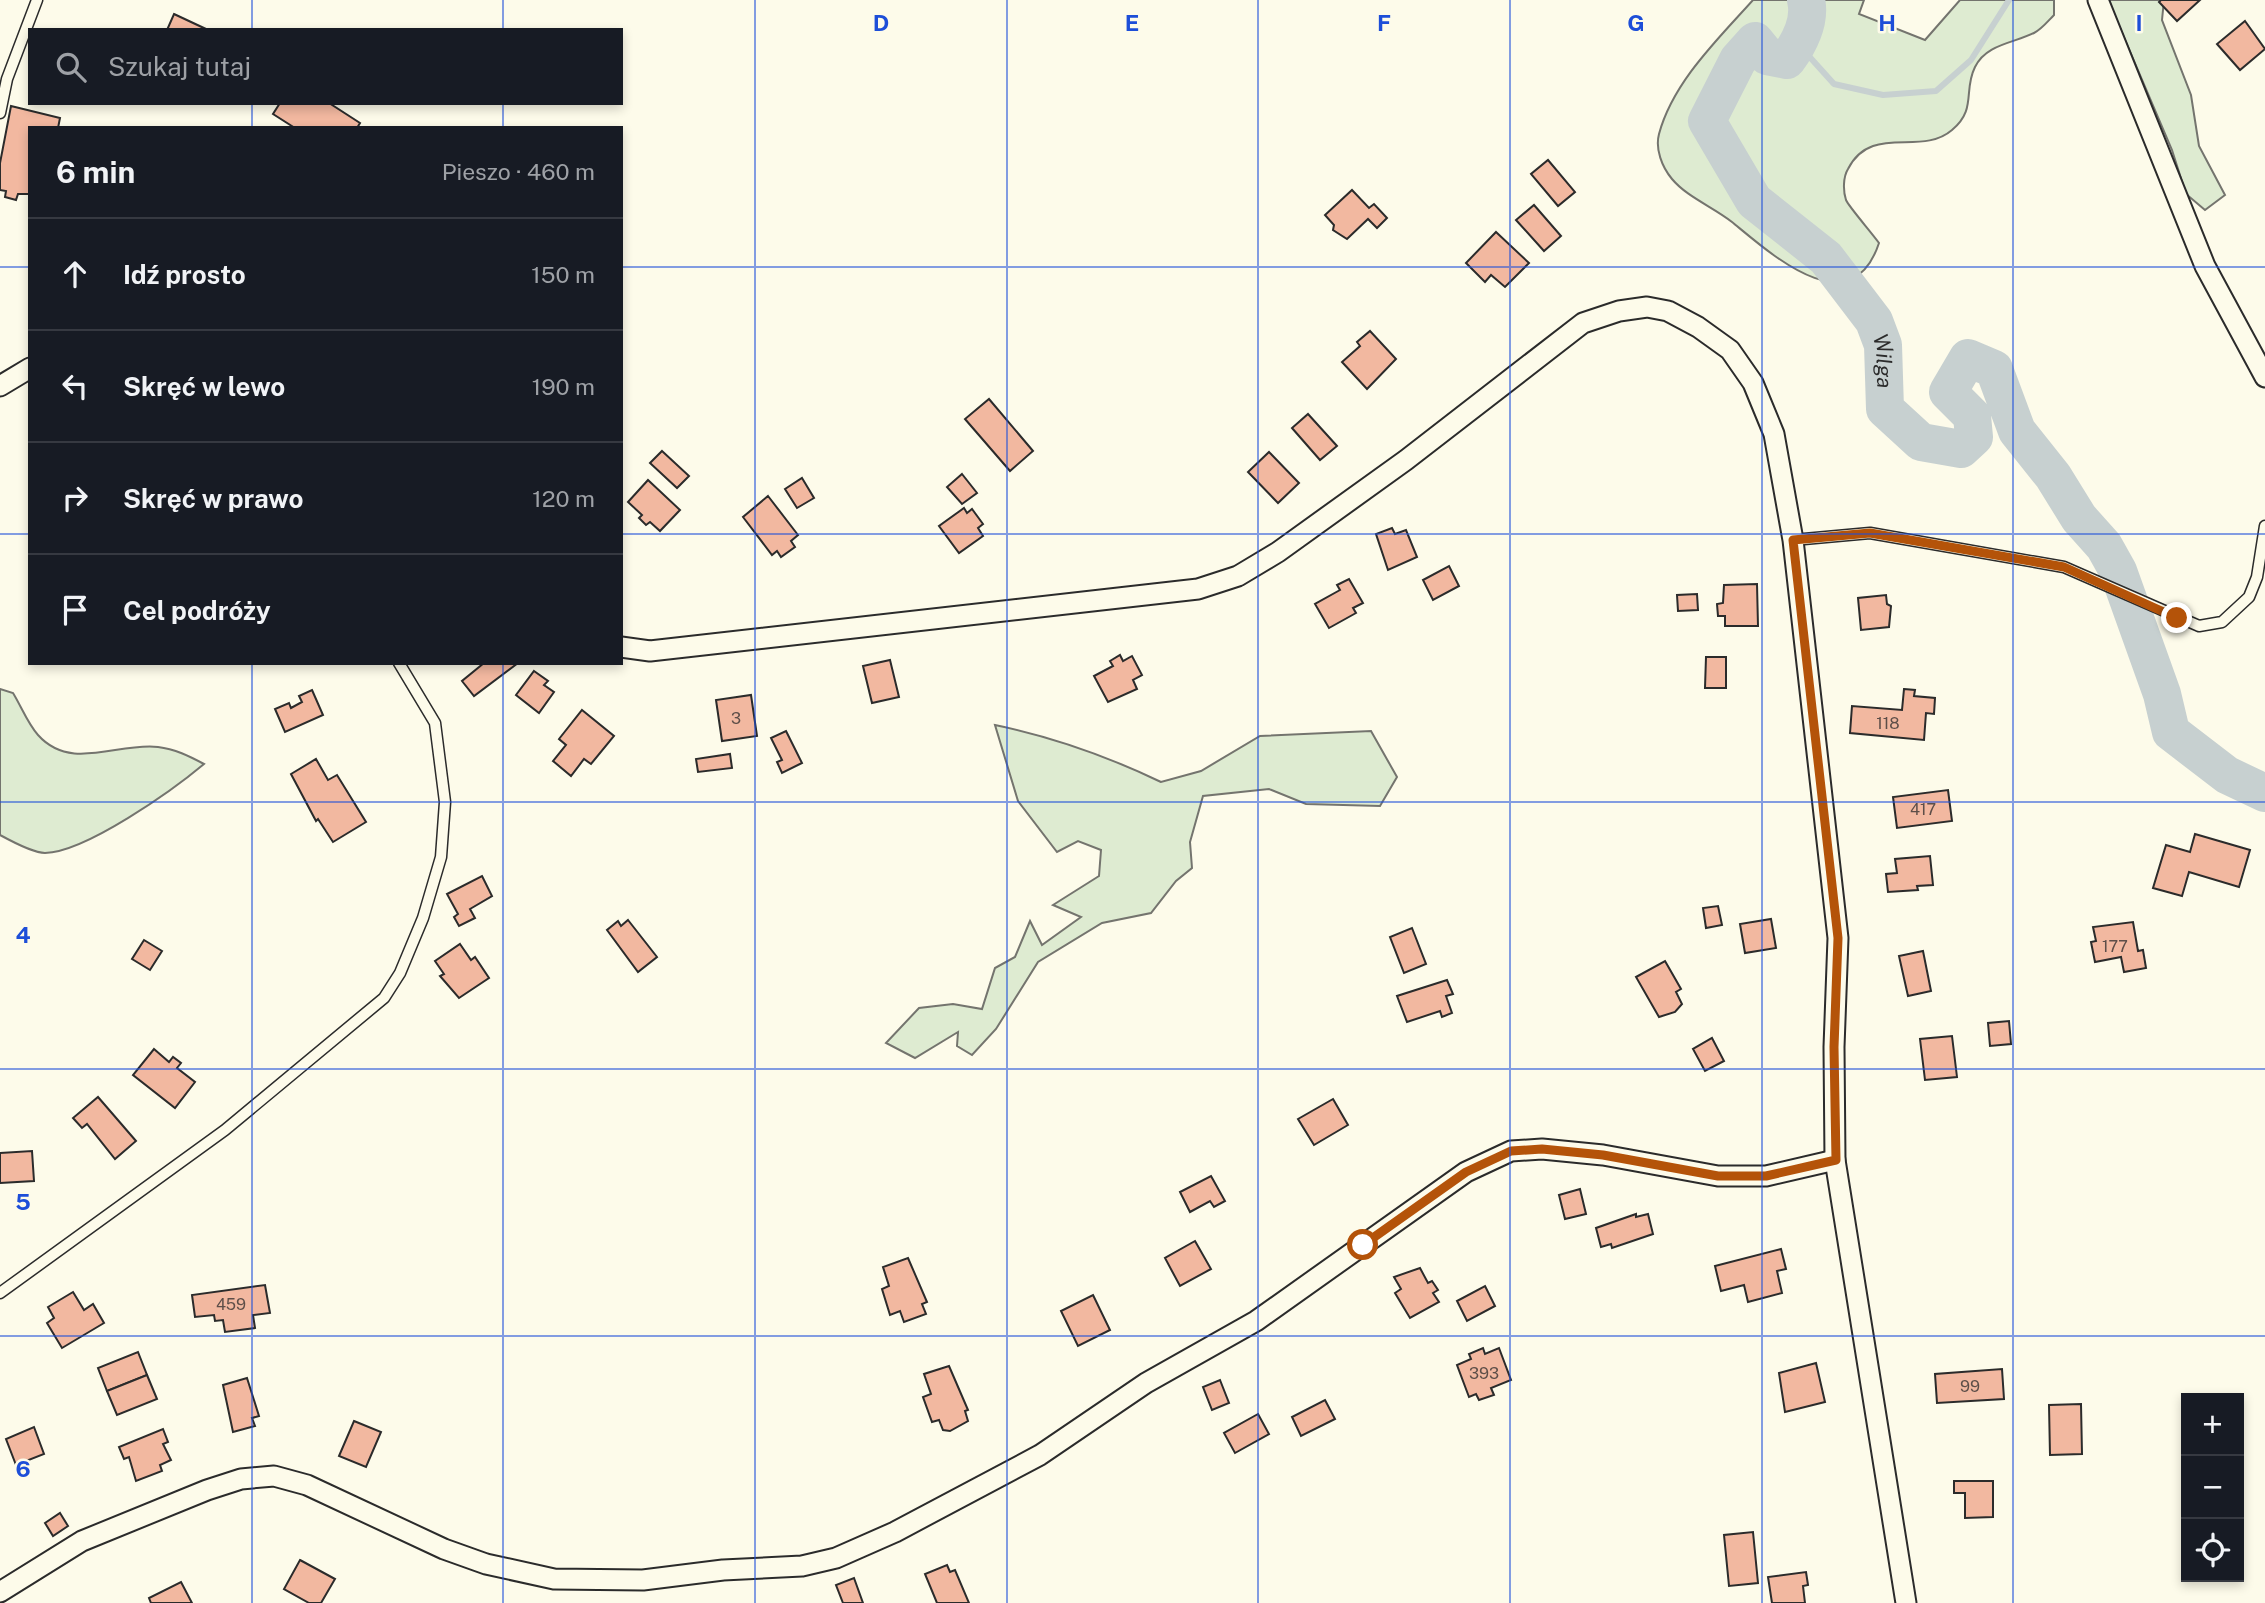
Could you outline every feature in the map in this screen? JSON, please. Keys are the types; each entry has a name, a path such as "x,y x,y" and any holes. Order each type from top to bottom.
{"street":[{"path":"2098,0 2205,266 2265,377"},
{"path":"623,647 650,651 1198,589 1238,576 1278,552 1406,460 1583,323 1619,311 1647,307 1668,311 1698,327 1730,350 1753,383 1774,434 1793,540 1838,938 1834,1047 1836,1160 1906,1603"},
{"path":"0,386 28,369"},
{"path":"0,1592 82,1541 207,1490 241,1479 274,1476 307,1485 455,1553 486,1564 554,1579 643,1580 723,1570 802,1566 836,1558 895,1532 1040,1455 1146,1383 1256,1321 1466,1172 1511,1151 1542,1149 1603,1155 1718,1176 1766,1176 1836,1160"}],"lane":[{"path":"0,113 7,79 37,0"},
{"path":"1793,540 1870,533 2064,567 2199,626 2222,622 2249,597 2257,577 2265,526"},
{"path":"0,1293 225,1130 384,998 400,973 423,918 440,857 446,802 435,723 400,665"}],"green space":[{"path":"1753,0 1864,0 1859,14 1925,40 1960,0 2054,0 2054,15 2037,31 2001,45 1980,59 1972,76 1964,115 1952,130 1940,138 1926,141 1870,147 1858,155 1845,176 1845,196 1851,208 1879,243 1866,268 1850,280 1830,282 1810,276 1767,251 1725,217 1678,185 1668,174 1660,158 1659,134 1675,97 1698,62"},
{"path":"2108,0 2164,0 2162,20 2191,95 2199,146 2225,195 2205,210 2186,194 2172,150"},
{"path":"0,689 13,693 38,735 51,746 65,752 80,754 158,747 176,751 204,764 128,818 83,842 45,853 28,849 0,835"},
{"path":"995,725 1079,748 1161,782 1201,771 1260,736 1371,731 1397,777 1380,806 1306,804 1269,789 1203,796 1190,842 1192,868 1176,881 1151,913 1102,923 1038,962 996,1029 972,1055 957,1046 958,1032 915,1058 886,1043 919,1008 953,1004 982,1009 995,968 1015,957 1030,921 1042,945 1081,917 1053,905 1099,876 1101,850 1078,841 1057,852 1018,801"}],"building":[{"path":"2200,0 2177,21 2159,2"},
{"path":"174,14 204,28 168,28"},
{"path":"2245,21 2265,49 2240,70 2217,44"},
{"path":"279,105 332,105 360,123 358,126 292,126 273,114"},
{"path":"11,106 60,118 58,126 28,126 28,194 18,194 16,200 5,197 6,191 0,190 0,163"},
{"path":"1548,160 1575,192 1558,206 1531,174"},
{"path":"1352,190 1369,208 1374,204 1387,218 1377,228 1368,219 1347,239 1333,230 1334,225 1325,215"},
{"path":"1534,205 1561,236 1544,251 1516,220"},
{"path":"1496,232 1529,263 1505,287 1491,275 1485,282 1466,263"},
{"path":"1370,331 1396,359 1367,389 1342,362 1360,346 1357,342"},
{"path":"989,399 1033,451 1010,471 965,419"},
{"path":"1308,414 1337,446 1320,460 1292,428"},
{"path":"662,451 689,476 677,488 650,463"},
{"path":"1269,452 1299,483 1278,503 1248,472"},
{"path":"962,474 977,493 962,504 947,487"},
{"path":"802,478 814,498 797,508 785,489"},
{"path":"648,480 680,510 660,531 650,522 646,525 639,518 642,515 628,502"},
{"path":"768,496 798,535 791,541 795,547 781,557 777,551 772,555 743,517"},
{"path":"964,508 967,513 972,509 983,524 978,528 983,536 959,553 939,526"},
{"path":"1392,528 1395,534 1406,530 1417,557 1388,570 1376,534"},
{"path":"1449,566 1459,586 1433,600 1423,580"},
{"path":"1349,579 1363,603 1353,608 1356,613 1329,628 1315,604 1340,590 1337,585"},
{"path":"1757,584 1758,626 1725,626 1725,616 1718,616 1717,604 1723,603 1724,585"},
{"path":"1697,594 1698,610 1678,611 1677,595"},
{"path":"1886,595 1887,604 1891,606 1889,627 1861,630 1858,598"},
{"path":"1120,655 1123,661 1132,656 1142,675 1133,680 1137,689 1108,702 1094,676 1113,666 1110,661"},
{"path":"1706,657 1726,657 1726,688 1705,688"},
{"path":"890,660 899,697 872,703 863,666"},
{"path":"482,665 515,665 474,696 462,681"},
{"path":"534,671 548,681 544,685 554,692 539,713 516,695"},
{"path":"1904,689 1915,690 1914,696 1935,698 1934,714 1926,713 1924,740 1850,733 1852,706 1902,710"},
{"path":"312,690 323,715 285,732 275,709 289,703 291,708 302,702 299,696"},
{"path":"751,695 757,736 722,741 716,700"},
{"path":"582,710 614,736 591,764 584,759 571,776 553,761 566,745 559,739"},
{"path":"786,731 802,763 782,773 777,762 782,760 771,738"},
{"path":"730,754 732,768 698,772 696,759"},
{"path":"316,759 328,780 337,775 366,822 333,842 318,819 316,821 291,774"},
{"path":"1948,790 1952,821 1897,828 1893,797"},
{"path":"2195,834 2250,850 2239,887 2189,872 2182,896 2153,888 2166,845 2190,852"},
{"path":"1930,856 1933,885 1917,886 1918,890 1888,892 1886,874 1897,873 1895,859"},
{"path":"482,876 492,896 470,909 475,918 459,926 454,917 458,914 447,894"},
{"path":"1718,906 1722,925 1706,928 1703,908"},
{"path":"1771,919 1776,948 1745,953 1740,924"},
{"path":"628,920 657,957 638,972 607,930 618,921 621,926"},
{"path":"2133,922 2138,951 2143,950 2146,968 2124,972 2121,957 2095,962 2091,942 2096,941 2093,927"},
{"path":"1412,928 1426,964 1404,973 1390,937"},
{"path":"144,940 162,951 150,970 132,959"},
{"path":"460,944 471,960 475,957 489,978 459,998 440,976 444,974 435,961"},
{"path":"1923,951 1931,991 1908,996 1899,956"},
{"path":"1665,961 1681,989 1676,992 1682,1004 1675,1012 1659,1017 1636,977"},
{"path":"1447,980 1453,994 1446,996 1452,1013 1442,1017 1440,1011 1407,1022 1397,996"},
{"path":"2009,1021 2011,1044 1990,1046 1988,1023"},
{"path":"1952,1036 1957,1077 1925,1080 1920,1039"},
{"path":"1712,1038 1724,1061 1705,1071 1693,1049"},
{"path":"154,1049 169,1062 173,1057 181,1063 177,1068 195,1082 175,1108 133,1075"},
{"path":"98,1097 136,1141 115,1159 87,1124 82,1128 73,1118"},
{"path":"1333,1099 1348,1125 1314,1145 1298,1119"},
{"path":"32,1151 34,1181 0,1183 0,1153"},
{"path":"1211,1176 1225,1201 1214,1207 1210,1201 1190,1212 1180,1192"},
{"path":"1580,1189 1586,1214 1565,1219 1559,1195"},
{"path":"1636,1214 1636,1217 1648,1214 1653,1234 1612,1248 1611,1244 1601,1247 1596,1228"},
{"path":"1195,1241 1211,1269 1180,1286 1165,1258"},
{"path":"1781,1249 1786,1269 1777,1271 1782,1293 1748,1302 1744,1285 1721,1291 1715,1266"},
{"path":"908,1258 927,1302 922,1304 926,1314 904,1322 900,1311 890,1315 882,1289 889,1286 883,1267"},
{"path":"1420,1268 1428,1283 1432,1281 1438,1290 1433,1293 1439,1302 1410,1318 1395,1293 1401,1289 1394,1277"},
{"path":"265,1285 270,1313 253,1315 255,1328 225,1332 223,1320 215,1321 214,1315 195,1317 192,1295"},
{"path":"1485,1286 1495,1306 1467,1321 1457,1301"},
{"path":"73,1292 84,1310 93,1304 104,1323 62,1348 47,1323 54,1318 48,1307"},
{"path":"1093,1295 1110,1330 1078,1346 1061,1311"},
{"path":"1483,1348 1485,1354 1499,1348 1511,1380 1491,1388 1494,1395 1479,1400 1476,1394 1469,1397 1457,1365 1471,1359 1469,1354"},
{"path":"138,1352 147,1375 107,1391 98,1368"},
{"path":"1816,1363 1825,1402 1785,1412 1779,1373"},
{"path":"949,1366 968,1410 965,1411 968,1421 950,1431 943,1430 939,1420 932,1422 923,1397 931,1394 924,1374"},
{"path":"2002,1369 2004,1399 1937,1403 1935,1374"},
{"path":"147,1375 157,1399 117,1415 107,1391"},
{"path":"247,1378 259,1416 252,1418 255,1426 233,1432 223,1385"},
{"path":"1220,1380 1229,1403 1212,1410 1203,1387"},
{"path":"1325,1400 1335,1419 1301,1436 1292,1417"},
{"path":"2081,1404 2082,1454 2050,1455 2049,1405"},
{"path":"1258,1414 1269,1434 1235,1453 1224,1433"},
{"path":"354,1421 381,1432 366,1467 339,1456"},
{"path":"34,1427 44,1454 16,1465 6,1439"},
{"path":"163,1429 168,1442 163,1444 171,1460 160,1465 162,1471 136,1481 129,1457 124,1459 119,1447"},
{"path":"1954,1481 1993,1481 1993,1517 1965,1518 1965,1493 1954,1493"},
{"path":"60,1513 68,1526 53,1536 45,1523"},
{"path":"1753,1532 1758,1583 1729,1586 1724,1535"},
{"path":"300,1560 335,1579 321,1603 309,1603 284,1589"},
{"path":"947,1565 950,1572 955,1570 969,1603 937,1603 925,1574"},
{"path":"1806,1572 1808,1585 1803,1586 1805,1603 1772,1603 1768,1577"},
{"path":"854,1578 863,1603 843,1603 836,1585"},
{"path":"181,1582 192,1603 151,1603 149,1598"}],"waterway":[{"name":"Wilga","path":"1806,0 1807,16 1803,31 1787,60 1767,56 1755,41 1738,60 1707,121 1754,201 1826,258 1874,321 1883,345 1885,409 1921,442 1961,449 1974,437 1972,416 1948,392 1968,358 1994,369 2017,431 2053,476 2079,518 2104,546 2118,571 2162,694 2171,732 2227,775 2265,793"},
{"path":"1798,44 1834,84 1883,95 1936,91 1971,60 2009,0"}],"route":[{"path":"1363,1245 1466,1172 1511,1151 1542,1149 1603,1155 1718,1176 1766,1176 1836,1160 1834,1047 1838,938 1793,540 1870,533 2064,567 2107,584 2177,618"}]}
